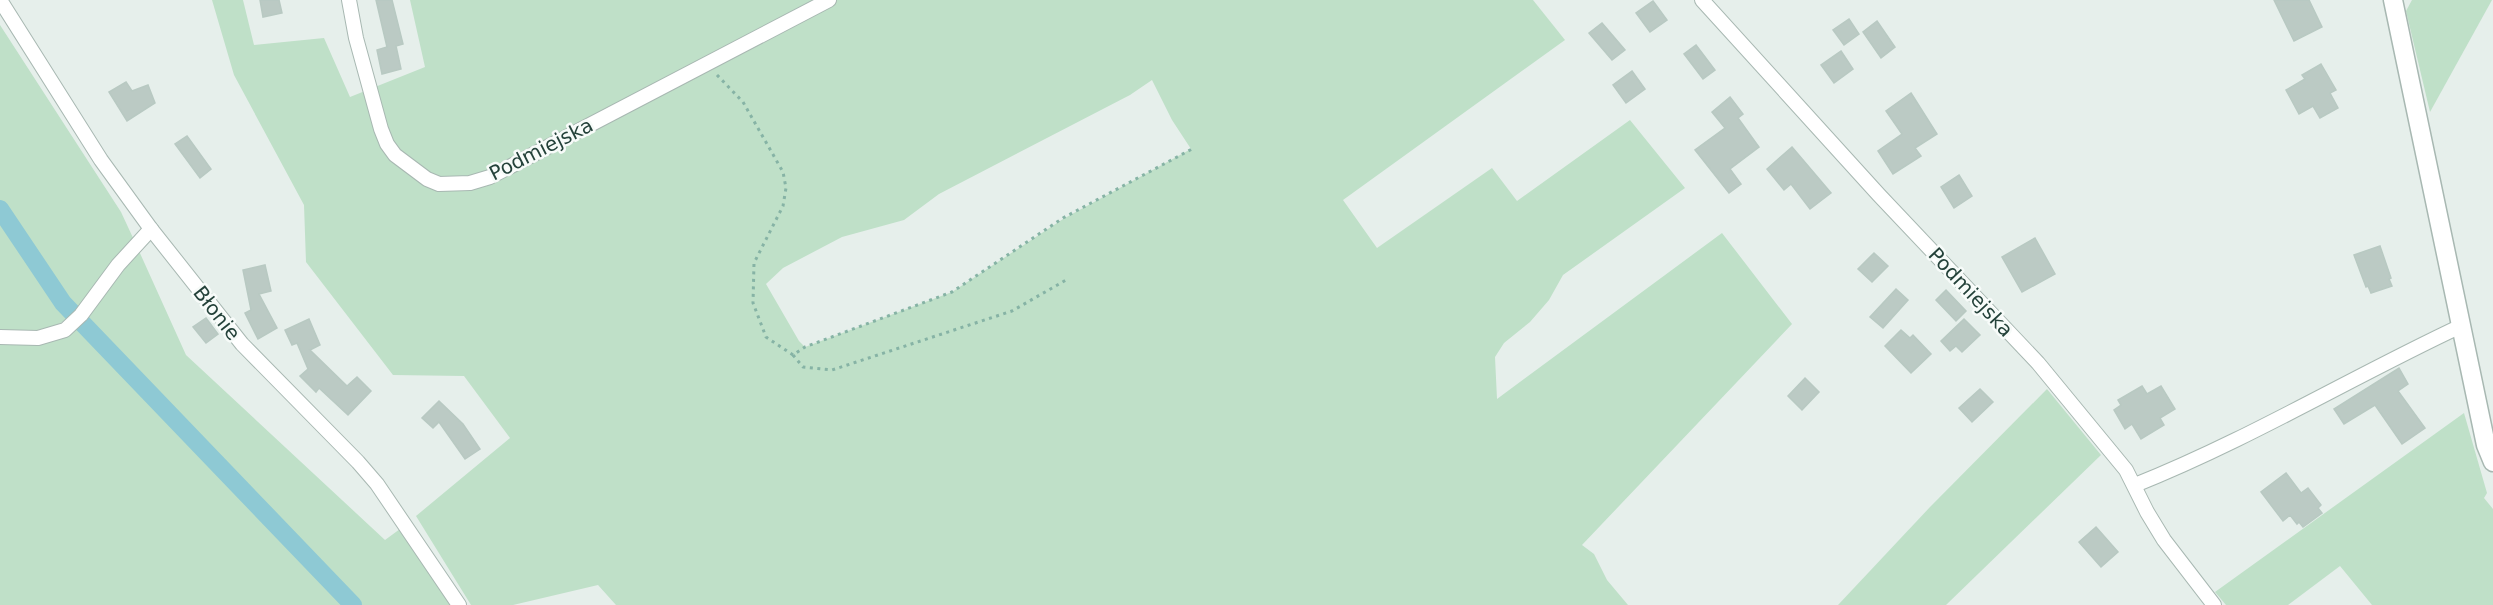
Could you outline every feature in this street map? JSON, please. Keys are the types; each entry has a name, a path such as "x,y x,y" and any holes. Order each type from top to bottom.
{"street":[{"name":"Błonie","path":"0,0 100,160 151,230 242,344 377,484 459,605"},
{"name":"Podmiejska","path":"349,0 356,38 387,144 400,159 427,179 439,184 470,183 490,177 829,0"},
{"name":"Podmiejska","path":"1702,0 1879,195 2038,363 2113,452 2135,485 2147,512 2164,540 2214,605"},
{"path":"2393,0 2486,445 2493,462"},
{"path":"0,337 38,338 65,330 81,315 118,265 151,230"},
{"path":"2135,485 2228,445 2399,355 2462,326"}],"path":[{"path":"705,64 743,102 783,172 786,188 783,206 754,263 753,303 766,336 793,355 803,367 832,370 1012,310 1066,280"},
{"path":"793,355 806,347 952,292 1063,219 1192,149"}],"green space":[{"path":"212,0 243,0 254,45 324,38 350,97 425,67 410,0 1533,0 1565,40 1343,200 1377,248 1492,168 1517,201 1630,120 1685,188 1563,275 1549,300 1530,322 1504,343 1495,357 1497,399 1722,233 1792,324 1582,545 1594,554 1607,580 1628,605 616,605 598,585 513,605 471,605 416,516 510,438 464,376 393,375 306,262 304,205 234,75","holes":["1152,80 1172,120 1191,149 1063,219 952,292 805,347 799,341 766,284 783,268 842,237 904,220 939,194 1130,95"]},
{"path":"2412,0 2492,0 2430,112 2406,11"},
{"path":"0,25 121,212 134,240 92,295 79,308 52,328 33,333 0,331"},
{"path":"139,251 186,355 385,540 400,529 452,605 0,605 0,341 53,341 78,328"},
{"path":"2047,389 2101,455 1946,605 1838,605 1930,507"},
{"path":"2464,413 2487,493 2484,498 2493,509 2493,605 2372,605 2340,566 2288,605 2226,605 2215,592"}],"building":[{"path":"260,0 279,0 282,13 263,17"},
{"path":"376,0 392,0 403,44 396,46 401,69 382,74 377,50 387,47"},
{"path":"2274,0 2309,0 2322,27 2294,41"},
{"path":"1653,1 1667,20 1650,32 1636,13"},
{"path":"1849,19 1859,34 1844,45 1833,30"},
{"path":"1877,21 1895,47 1881,58 1863,32"},
{"path":"1602,23 1625,50 1612,60 1589,33"},
{"path":"1696,45 1715,70 1703,79 1684,54"},
{"path":"1841,51 1853,69 1834,83 1821,65"},
{"path":"2321,64 2336,90 2330,93 2338,108 2320,118 2313,106 2299,114 2286,90 2305,79 2302,75"},
{"path":"1632,71 1645,89 1626,103 1613,85"},
{"path":"126,82 132,91 148,85 155,103 127,121 109,92"},
{"path":"1911,93 1937,134 1915,148 1921,156 1893,174 1878,151 1902,134 1886,111"},
{"path":"1730,97 1743,114 1738,118 1759,147 1730,169 1741,184 1729,193 1695,150 1725,128 1712,112"},
{"path":"187,136 211,169 200,178 175,144"},
{"path":"1792,147 1831,193 1810,209 1791,184 1784,190 1767,169"},
{"path":"1959,175 1972,196 1954,208 1941,187"},
{"path":"2035,238 2055,274 2022,292 2002,257"},
{"path":"2380,246 2392,286 2371,293 2368,286 2366,287 2354,255"},
{"path":"1874,253 1888,266 1872,282 1858,269"},
{"path":"265,265 271,291 259,294 277,328 258,339 245,313 251,310 243,270"},
{"path":"1896,289 1908,300 1883,328 1870,317"},
{"path":"1946,290 1966,311 1956,321 1936,300"},
{"path":"206,318 218,334 206,343 193,327"},
{"path":"309,319 320,345 310,350 347,386 357,377 371,391 348,415 319,388 316,392 300,376 308,369 297,343 292,345 285,330"},
{"path":"1964,319 1980,335 1962,352 1956,346 1950,351 1941,341"},
{"path":"1901,330 1910,338 1913,335 1931,354 1911,373 1885,346"},
{"path":"2399,368 2408,384 2398,391 2425,428 2402,444 2375,405 2344,424 2334,409"},
{"path":"1805,378 1819,392 1802,410 1788,396"},
{"path":"2142,386 2147,394 2161,386 2175,409 2160,418 2164,425 2141,439 2132,424 2125,429 2114,410 2121,405 2118,400"},
{"path":"1980,389 1993,402 1972,422 1959,408"},
{"path":"439,401 463,424 480,449 465,459 439,422 433,428 422,418"},
{"path":"2286,473 2301,493 2308,488 2321,505 2318,508 2322,513 2303,527 2299,522 2297,524 2290,515 2283,521 2261,492"},
{"path":"2096,527 2118,552 2101,567 2079,542"}],"waterway":[{"path":"0,209 63,303 353,605"}]}
